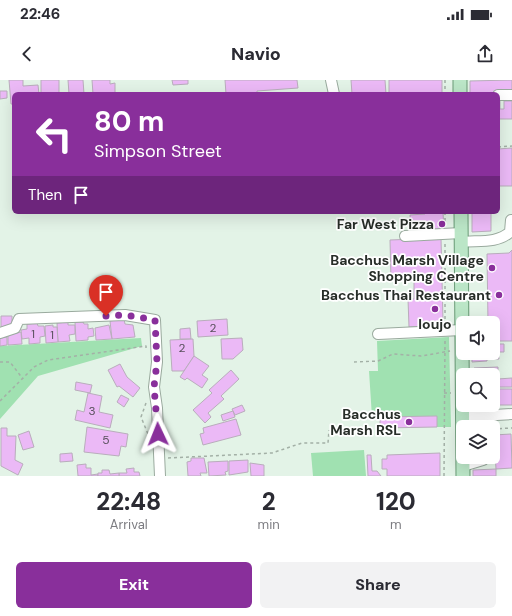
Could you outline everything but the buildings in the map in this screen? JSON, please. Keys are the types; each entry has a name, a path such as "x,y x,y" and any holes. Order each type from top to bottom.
{"main road":[{"path":"460,80 460,92"},
{"path":"460,214 462,316"},
{"path":"462,360 463,471"}],"street":[{"path":"331,80 334,92"},
{"path":"500,95 512,95"},
{"path":"405,236 445,234 461,237 499,239 510,232 511,220"},
{"path":"0,333 15,328 19,319 36,317 69,318 125,315 155,320 157,362 154,387 157,408 160,476"},
{"path":"378,334 456,330"},
{"path":"462,416 512,414"},
{"path":"463,471 476,464"}],"path":[{"path":"444,80 445,92"},
{"path":"500,147 512,146"},
{"path":"444,476 445,214"},
{"path":"0,401 34,367 48,360 146,346 146,354"},
{"path":"354,362 378,361 392,354 421,356 445,350 456,353"},
{"path":"0,362 10,362 23,379"},
{"path":"147,401 142,417 149,438"},
{"path":"500,429 512,428"},
{"path":"159,459 272,453 302,443 328,443 329,430"}],"green space":[{"path":"449,337 451,427 437,427 436,416 372,417 369,371 378,371 377,341"},
{"path":"141,338 142,346 38,376 0,419 0,346"},
{"path":"364,450 366,476 313,476 311,453"}],"place":[{"name":"Far West Pizza","path":"442,224"},
{"name":"Bacchus Marsh Village Shopping Centre","path":"492,268"},
{"name":"Bacchus Thai Restaurant","path":"499,295"},
{"name":"loujo","path":"435,309"},
{"name":"Bacchus Marsh RSL","path":"409,422"}],"route":[{"path":"106,316 125,315 155,320 157,362 154,387 157,408 158,434"}]}
